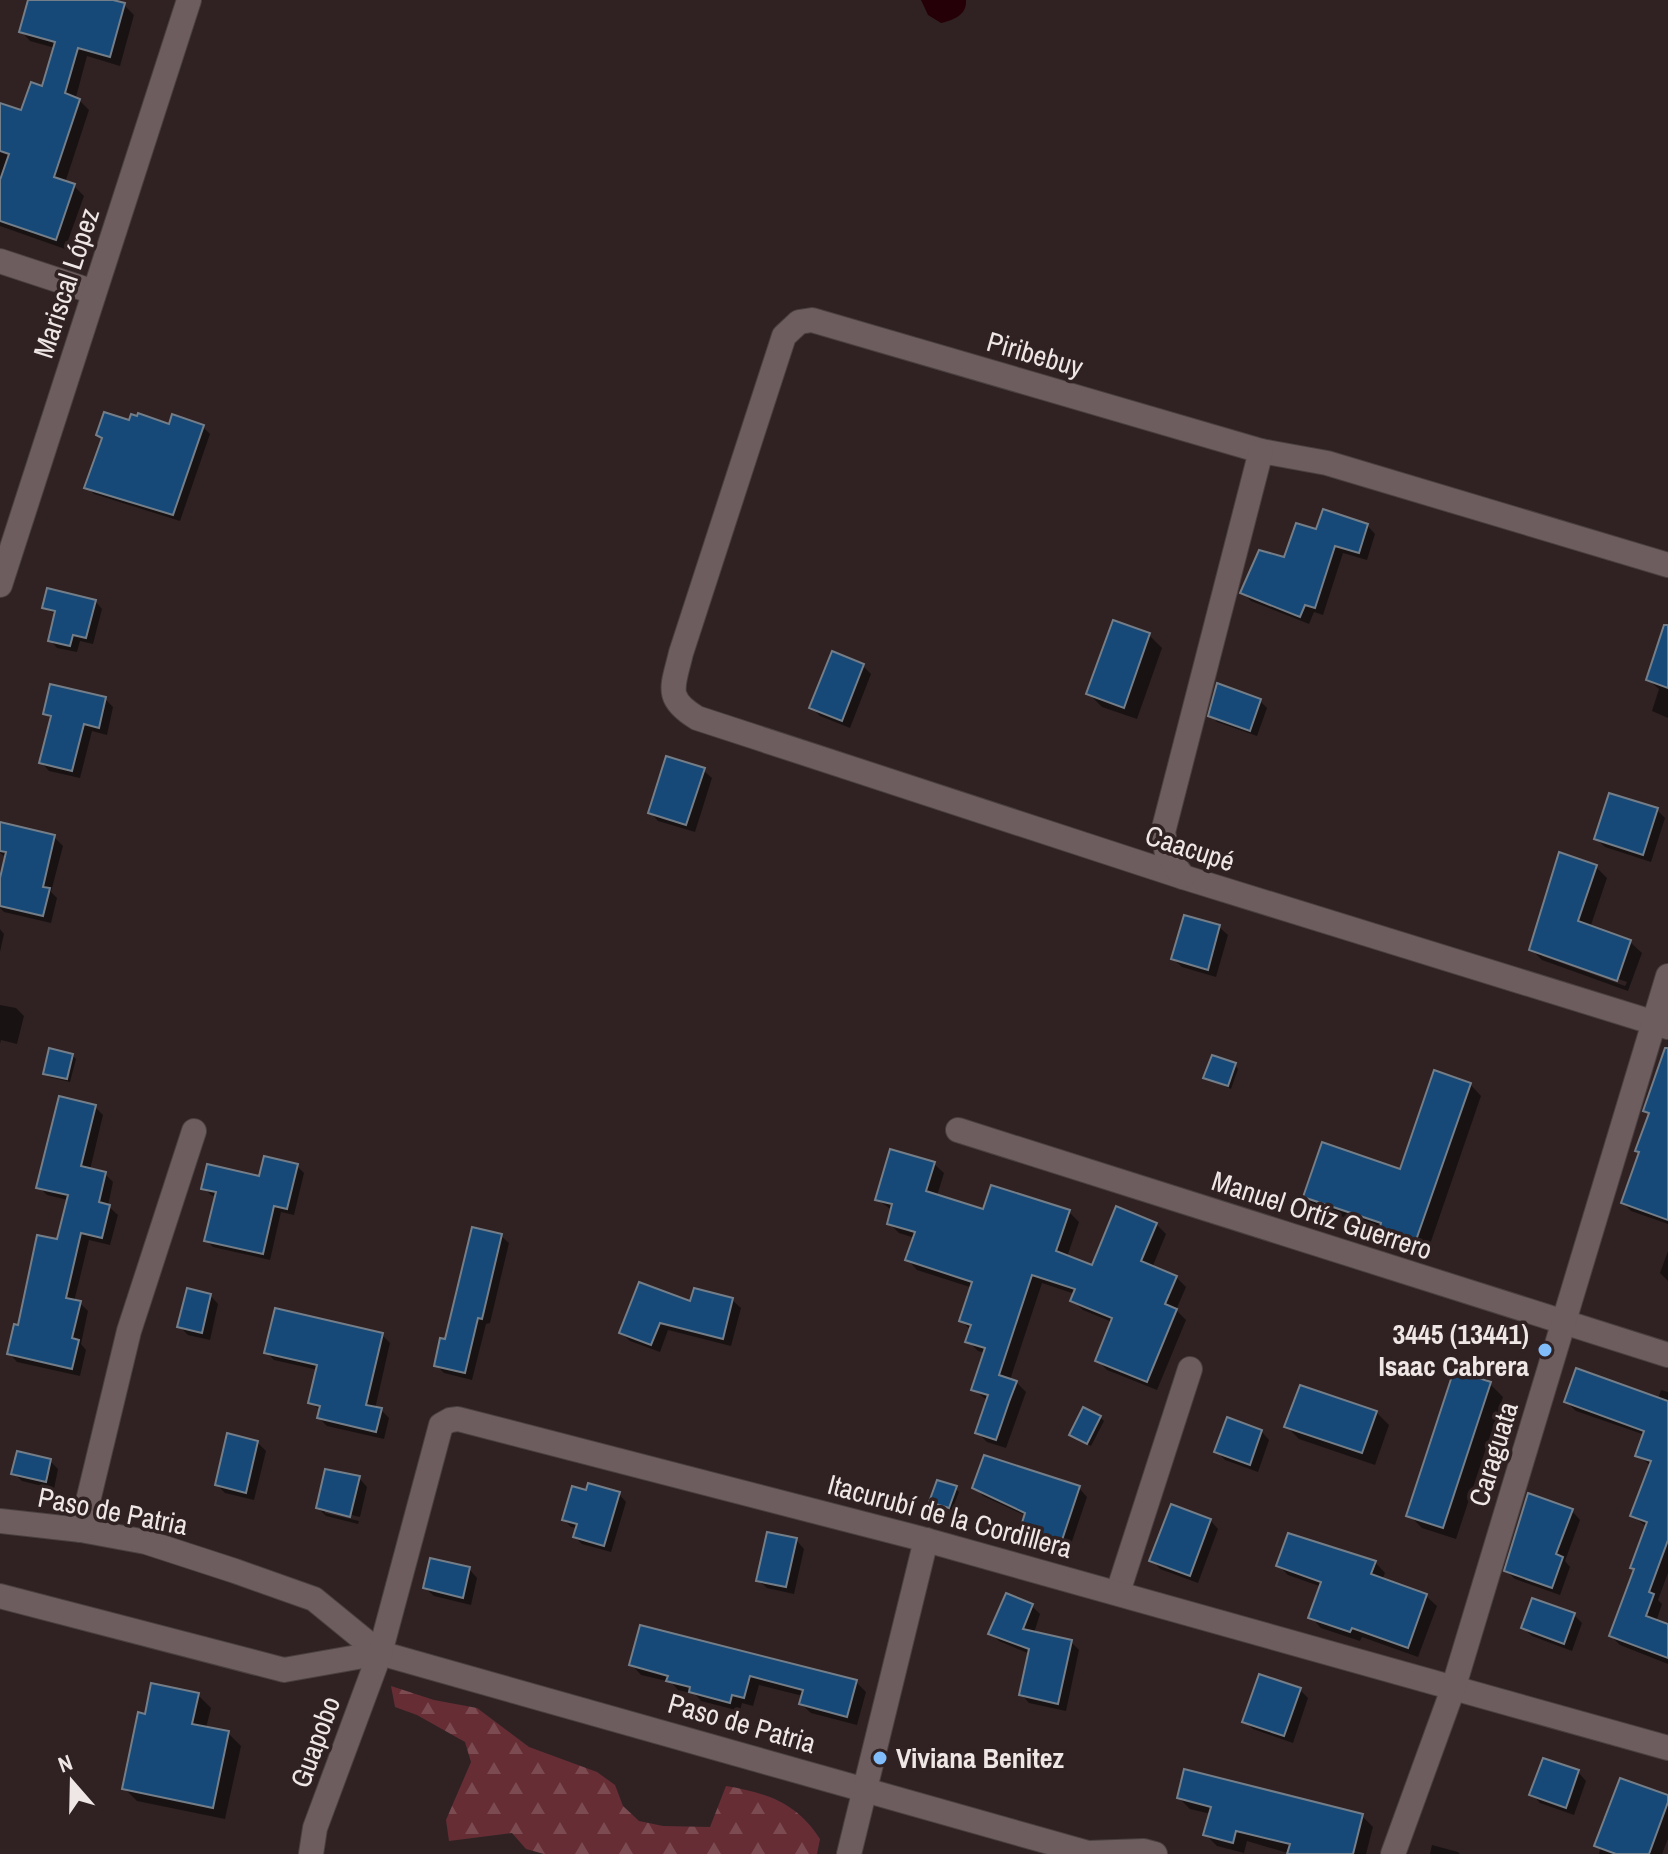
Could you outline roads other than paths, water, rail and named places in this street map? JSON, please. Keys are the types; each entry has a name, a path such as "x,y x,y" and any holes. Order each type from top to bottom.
{"street":[{"name":"Mariscal López","path":"0,585 189,0"},
{"path":"0,261 94,292"},
{"name":"Piribebuy","path":"697,718 680,707 675,696 674,684 681,653 784,336 799,322 824,322 1261,451 1327,463 1668,565"},
{"path":"1183,877 1167,854 1163,832 1261,451"},
{"name":"Caacupé","path":"697,718 1183,877 1661,1025"},
{"name":"Caraguata","path":"1393,1854 1453,1689 1563,1324 1661,1025 1668,976"},
{"name":"Manuel Ortíz Guerrero","path":"958,1130 1668,1355"},
{"path":"81,1530 129,1331 194,1131"},
{"path":"1118,1592 1190,1369"},
{"name":"Itacurubí de la Cordillera","path":"380,1653 441,1425 450,1420 466,1420 1118,1592 1668,1748"},
{"name":"Paso de Patria","path":"0,1521 81,1530 146,1542 314,1599 380,1653 1088,1854 1144,1851 1155,1854"},
{"path":"849,1854 926,1540"},
{"name":"Paso de Patria","path":"0,1596 284,1670 380,1653"},
{"name":"Guapobo","path":"311,1854 315,1828 380,1653"}],"place":[{"name":"3445 (13441) Isaac Cabrera","path":"1545,1350"},
{"name":"Viviana Benitez","path":"880,1758"}]}
